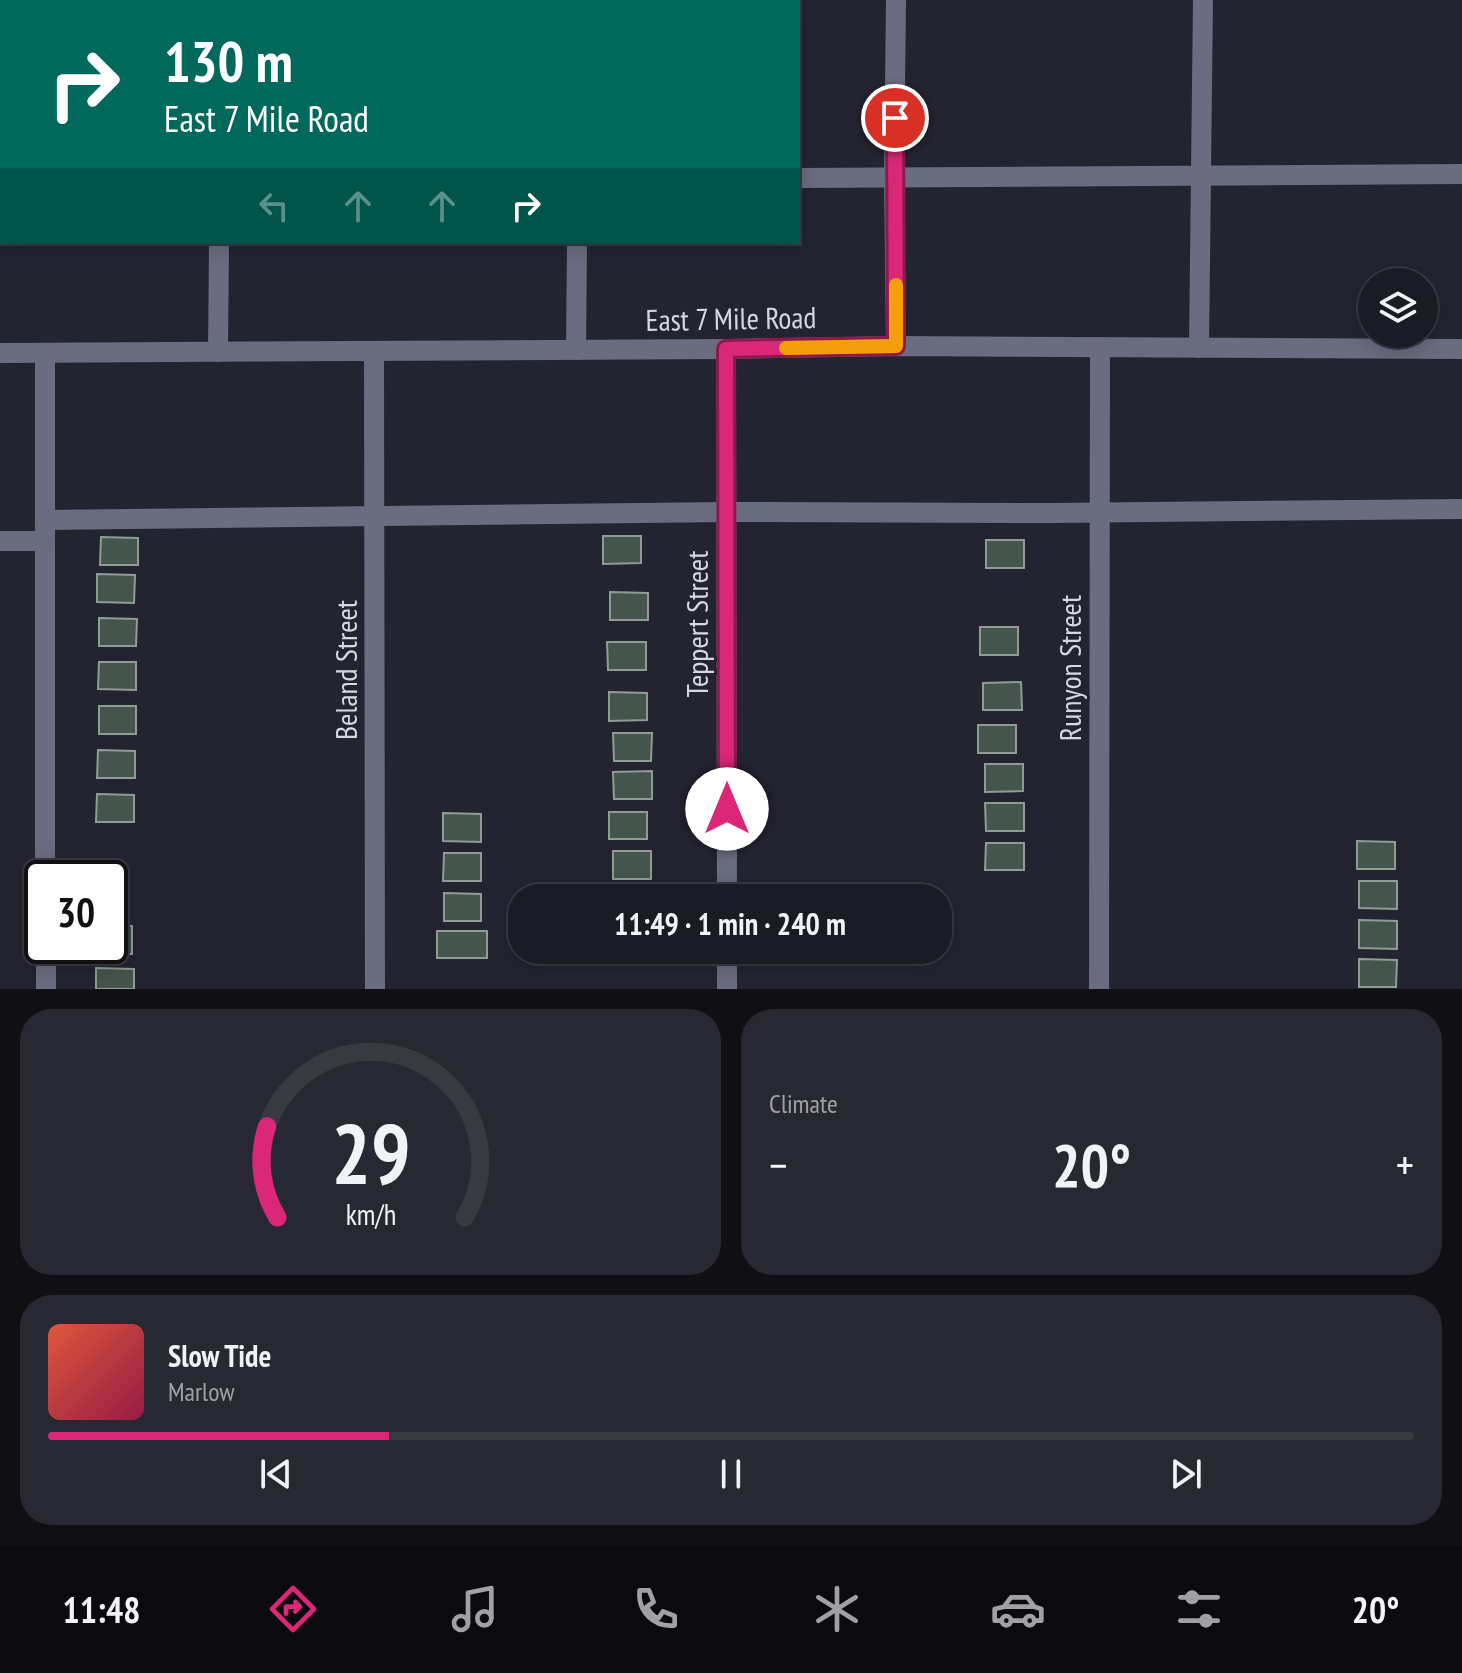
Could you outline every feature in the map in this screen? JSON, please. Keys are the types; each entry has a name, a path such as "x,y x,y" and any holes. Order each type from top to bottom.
{"street":[{"path":"896,0 896,346"},
{"path":"1199,348 1203,0"},
{"path":"800,178 1462,174"},
{"path":"218,352 219,244"},
{"path":"576,350 577,244"},
{"name":"East 7 Mile Road","path":"0,353 896,346 1462,349"},
{"name":"Runyon Street","path":"1099,989 1100,347"},
{"name":"Teppert Street","path":"726,349 727,884"},
{"name":"Beland Street","path":"374,351 375,989"},
{"path":"45,353 45,860"},
{"path":"0,541 45,530 374,515 1462,509"},
{"path":"46,964 46,989"},
{"path":"727,964 727,989"}],"building":[{"path":"603,536 641,536 641,563 603,564"},
{"path":"101,537 138,538 138,565 100,565"},
{"path":"986,540 1024,540 1024,568 986,568"},
{"path":"97,574 135,575 134,603 97,602"},
{"path":"610,592 648,593 648,620 610,620"},
{"path":"99,618 137,619 136,646 99,646"},
{"path":"980,627 1018,627 1018,655 980,655"},
{"path":"607,642 646,642 646,670 608,670"},
{"path":"99,662 136,662 136,690 98,689"},
{"path":"1021,682 1022,710 983,710 983,683"},
{"path":"609,692 647,693 647,720 609,721"},
{"path":"99,706 136,706 136,734 99,734"},
{"path":"978,725 1016,725 1016,753 978,753"},
{"path":"613,733 652,733 651,761 614,761"},
{"path":"98,750 135,751 135,778 97,778"},
{"path":"985,764 1023,764 1023,791 985,792"},
{"path":"652,771 652,799 614,799 613,772"},
{"path":"97,794 134,795 134,822 96,822"},
{"path":"985,803 1024,803 1024,831 986,831"},
{"path":"609,812 647,812 647,839 609,839"},
{"path":"443,813 481,814 481,842 443,841"},
{"path":"1357,841 1395,842 1395,869 1357,869"},
{"path":"986,843 1024,843 1024,870 985,870"},
{"path":"613,851 651,851 651,879 613,879"},
{"path":"444,853 481,853 481,881 443,881"},
{"path":"1359,881 1397,881 1397,909 1359,908"},
{"path":"444,893 481,894 481,921 444,921"},
{"path":"1359,920 1397,921 1397,949 1359,948"},
{"path":"128,926 132,926 132,954 128,954"},
{"path":"437,931 487,931 487,958 437,958"},
{"path":"1359,959 1397,960 1396,987 1359,987"},
{"path":"96,968 134,969 134,989 96,989"}],"slow traffic":[{"path":"786,348 896,346 896,285"}],"route":[{"path":"727,809 726,349 896,346 895,118"}]}
